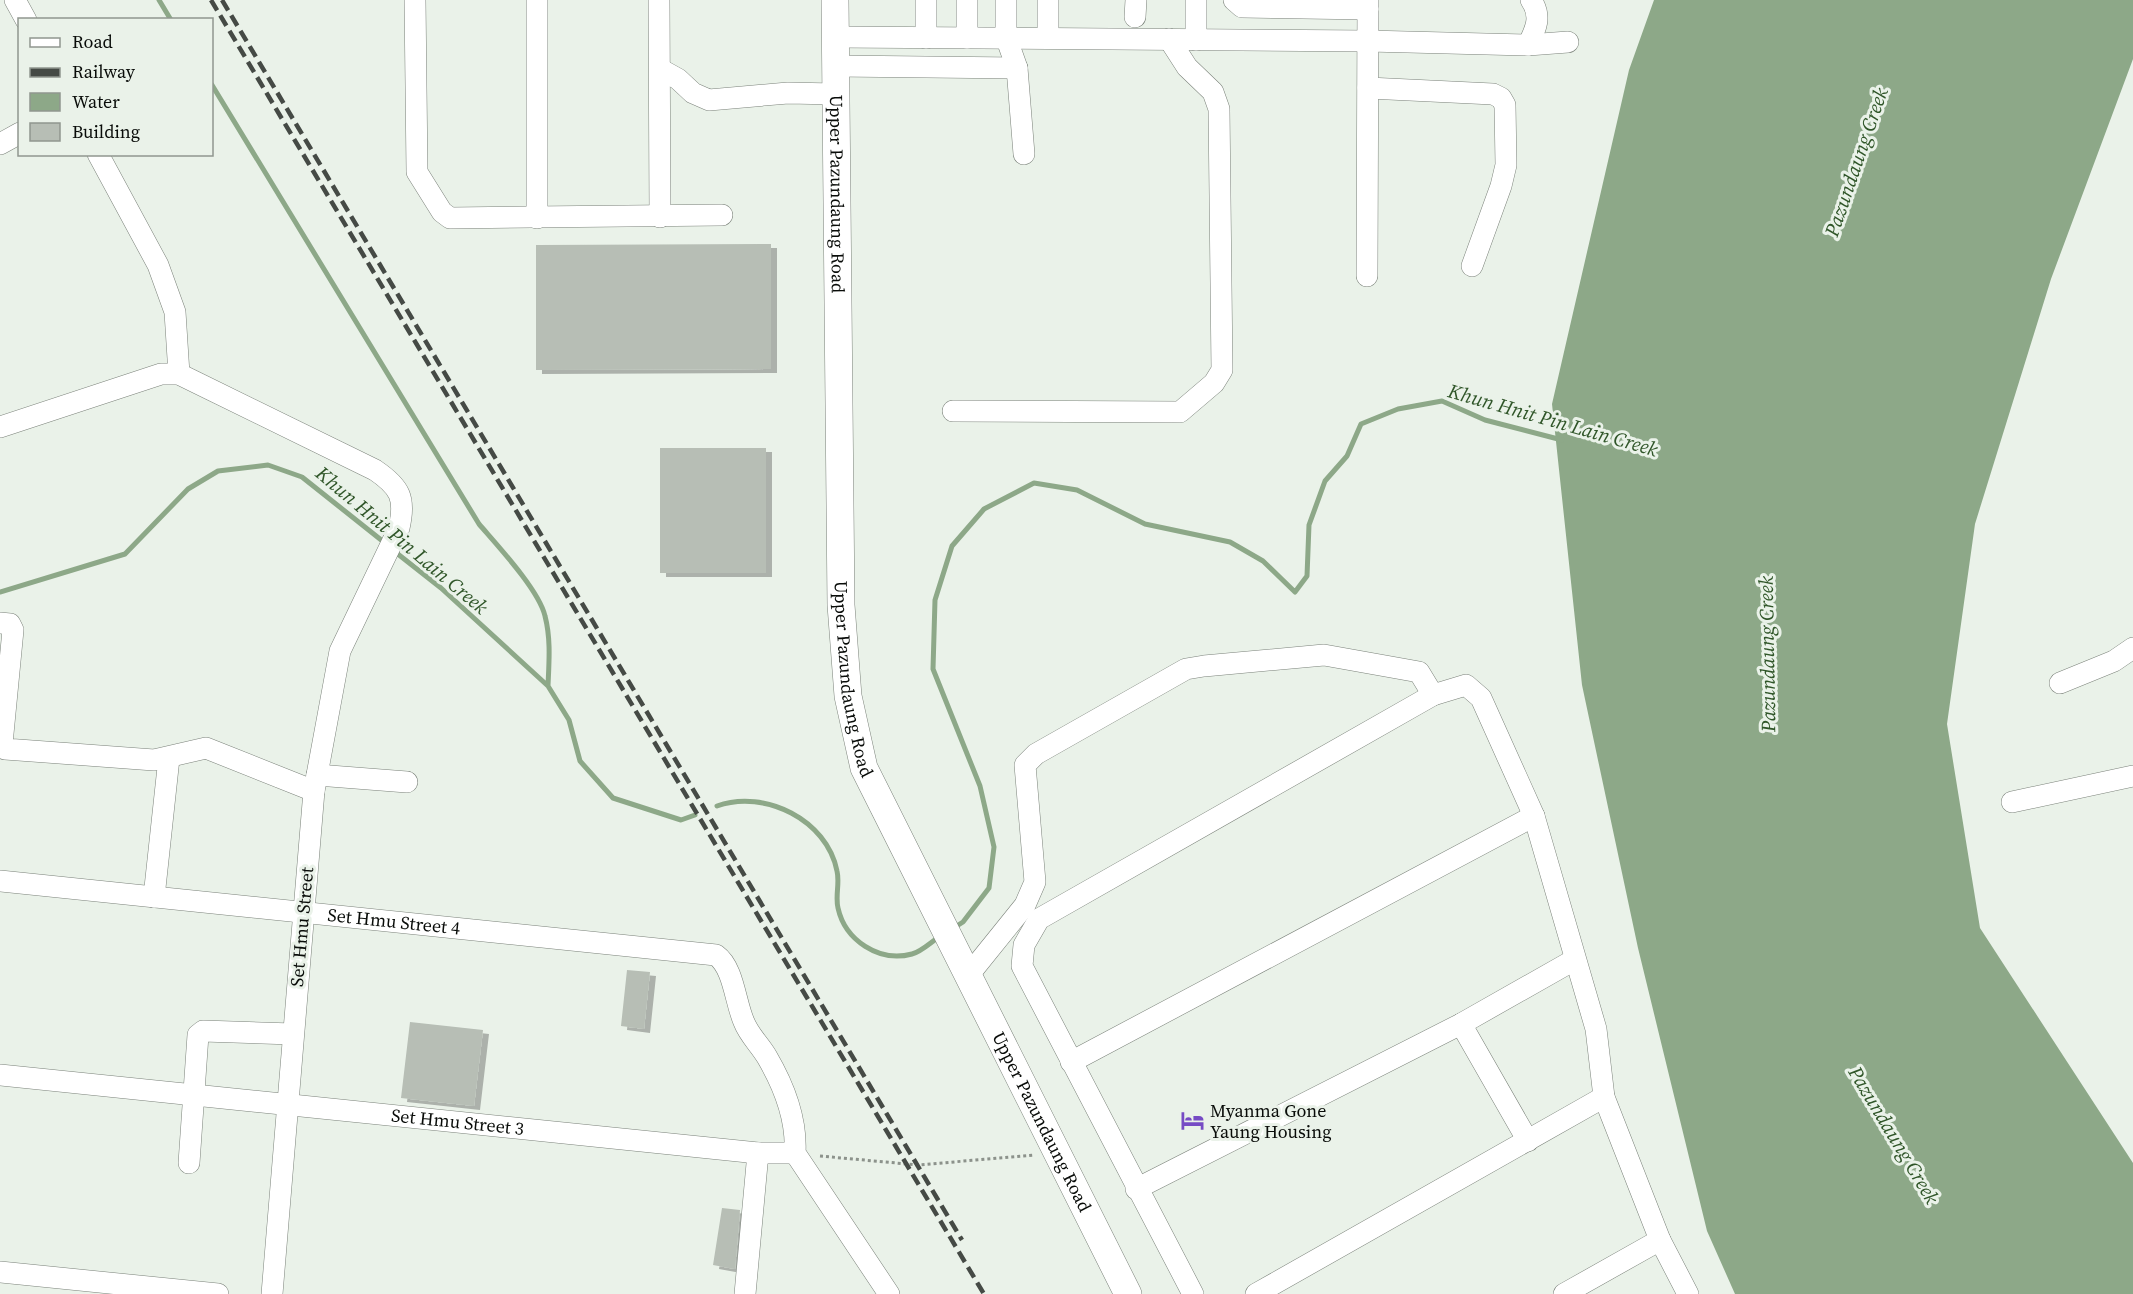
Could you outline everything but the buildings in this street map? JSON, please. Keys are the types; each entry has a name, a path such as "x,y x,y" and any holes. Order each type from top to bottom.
{"main road":[{"name":"Upper Pazundaung Road","path":"835,0 841,605 848,696 864,768 1128,1294"}],"street":[{"path":"15,0 25,18"},
{"path":"415,0 417,172 442,212 450,218 722,215"},
{"path":"537,0 537,218"},
{"path":"659,0 660,217"},
{"path":"926,0 926,38"},
{"path":"967,0 967,38"},
{"path":"1006,0 1006,37 1017,68 1024,154"},
{"path":"1048,0 1048,38"},
{"path":"1196,0 1196,40"},
{"path":"1234,0 1242,7 1368,5 1366,276"},
{"path":"1528,45 1537,20 1537,9 1530,0"},
{"path":"835,37 1368,41 1528,45 1568,42"},
{"path":"953,411 1180,412 1214,383 1222,370 1219,109 1213,92 1187,67 1169,39"},
{"path":"836,66 1017,68"},
{"path":"660,69 678,79 698,96 709,100 788,93 835,94"},
{"path":"1368,88 1493,94 1501,98 1505,105 1506,165 1501,186 1472,266"},
{"path":"0,144 18,134"},
{"path":"0,427 161,374 179,374 175,312 158,265 99,156"},
{"name":"Set Hmu Street","path":"179,374 375,470 388,479 400,493 403,510 399,528 340,651 316,783 303,912 272,1294"},
{"path":"0,623 10,624 13,630 2,744 5,749 154,760 206,748 316,783 407,782"},
{"path":"2060,683 2114,661 2133,648"},
{"path":"962,965 1025,905 1035,882 1025,765 1036,754 1186,669 1204,666 1324,655 1419,672 1433,695"},
{"path":"1193,1294 1136,1189 1022,966 1024,945 1039,919 1433,695 1466,685 1481,698 1534,816 1574,960 1596,1029 1604,1097 1660,1240 1688,1294"},
{"path":"154,897 169,758"},
{"path":"2012,802 2133,776"},
{"path":"1071,1062 1534,816"},
{"name":"Set Hmu Street 4","path":"0,882 680,949 716,955 726,965 744,1023 767,1058 786,1097 796,1133 795,1154"},
{"path":"1136,1189 1461,1024 1574,960"},
{"path":"1461,1024 1528,1141"},
{"path":"189,1163 196,1041 204,1031 293,1034"},
{"name":"Set Hmu Street 3","path":"0,1075 758,1153 795,1154"},
{"path":"1256,1294 1604,1097"},
{"path":"745,1294 758,1153"},
{"path":"795,1154 889,1294"},
{"path":"1564,1294 1660,1240"},
{"path":"0,1272 218,1294"}],"path":[{"path":"795,1154 918,1166 1058,1153"}],"water":[{"name":"Pazundaung Creek","path":"1654,0 2133,0 2133,59 2051,279 1975,524 1947,724 1980,928 2133,1163 2133,1294 1735,1294 1707,1231 1638,948 1582,685 1552,404 1629,70"}],"waterway":[{"path":"159,0 170,18"},
{"path":"213,87 479,524 535,594 545,616 548,633 548,686"},
{"name":"Khun Hnit Pin Lain Creek","path":"952,929 963,922 989,888 994,847 980,786 933,669 935,600 952,546 984,509 1034,483 1077,490 1145,524 1230,542 1263,561 1295,592 1307,576 1309,525 1325,481 1347,456 1361,424 1398,409 1442,401 1485,420 1562,440"},
{"name":"Khun Hnit Pin Lain Creek","path":"0,592 125,554 188,489 218,471 268,465 302,477 385,543"},
{"name":"Khun Hnit Pin Lain Creek","path":"394,551 441,588 548,686 569,720 580,761 613,798 681,820 695,815"},
{"name":"Khun Hnit Pin Lain Creek","path":"717,806 736,802 755,802 773,806 791,813 821,837 831,853 837,871 837,903 842,920 848,930 865,946 876,952 900,956 915,953 939,937"}],"railway":[{"path":"211,0 984,1294"},
{"path":"222,0 962,1240"}],"place":[{"name":"Myanma Gone Yaung Housing","path":"1192,1121"}]}
